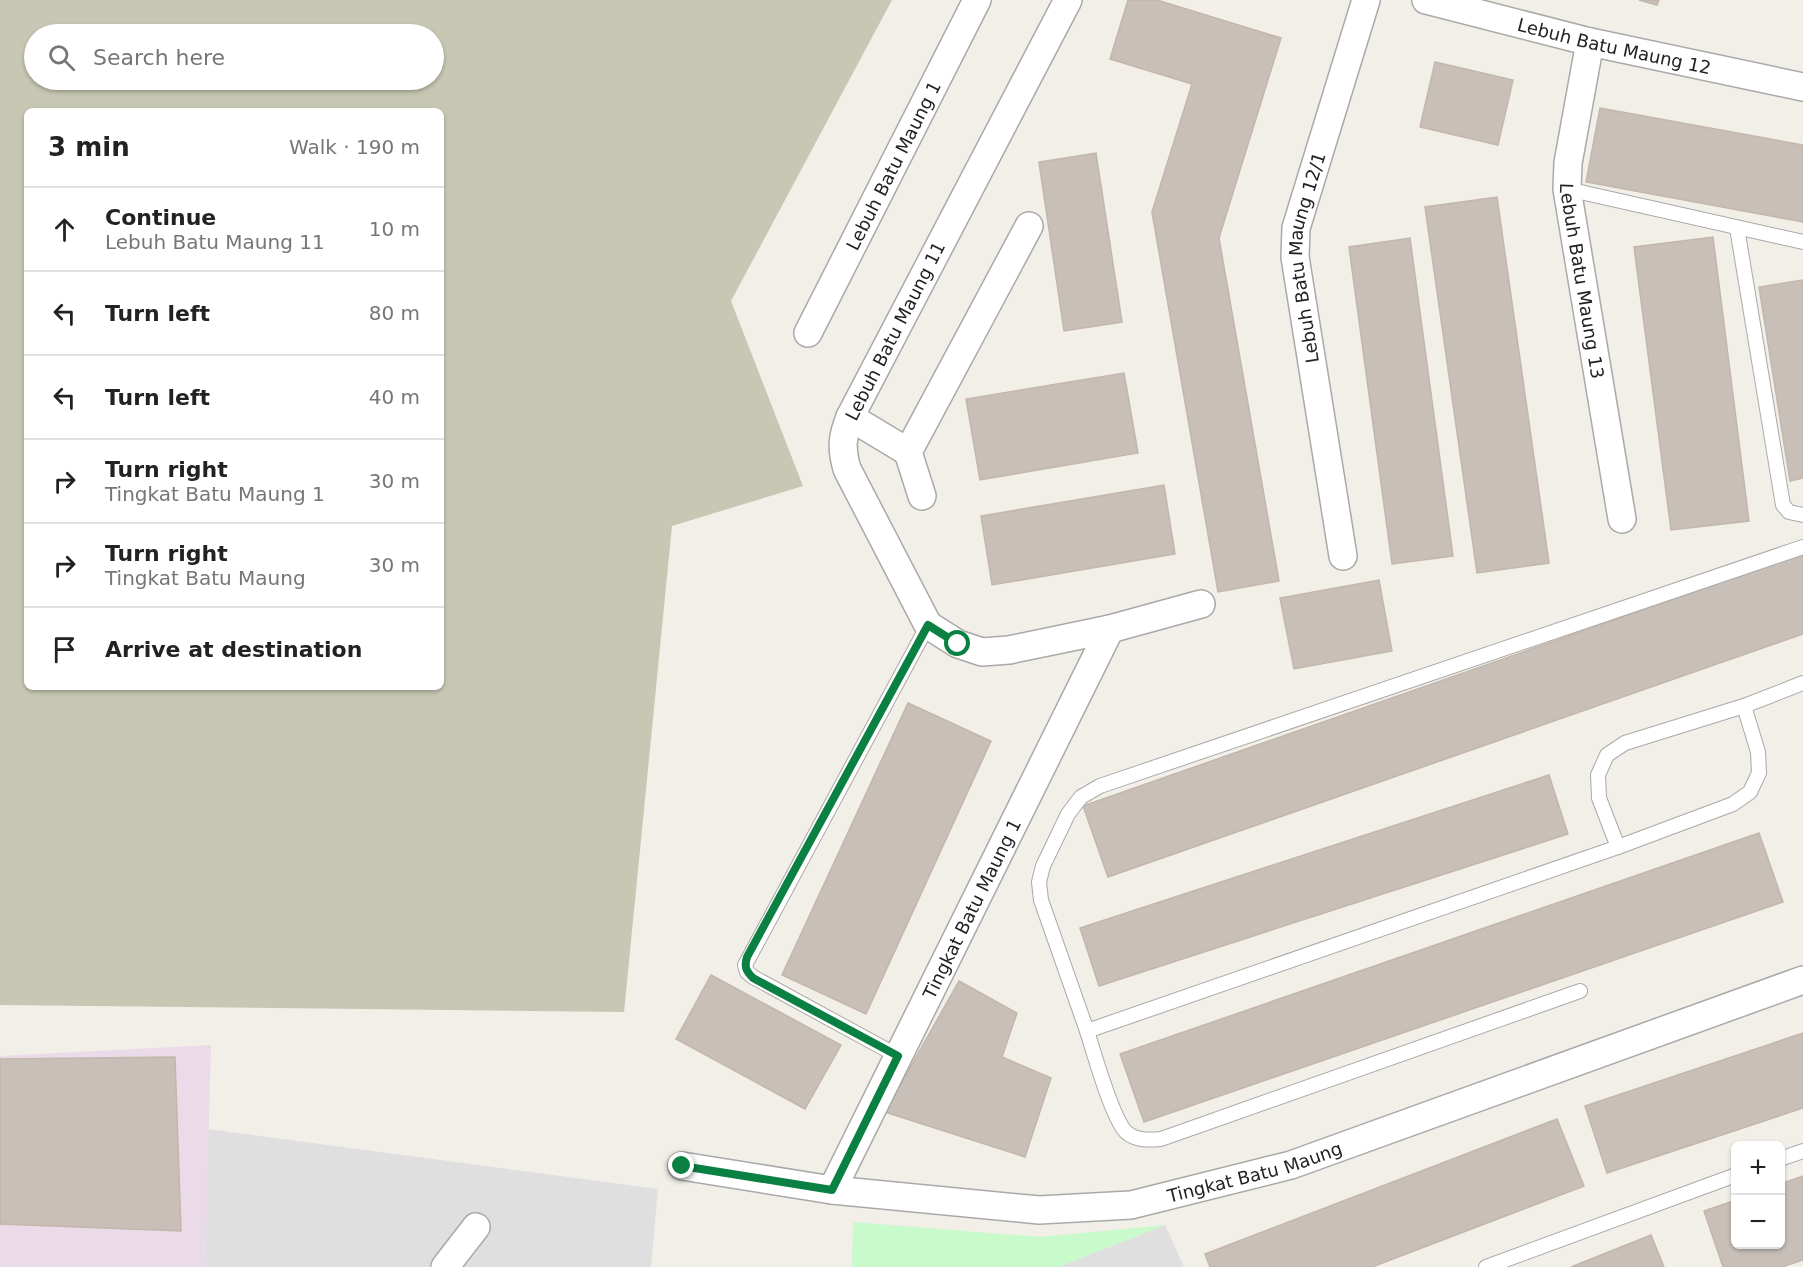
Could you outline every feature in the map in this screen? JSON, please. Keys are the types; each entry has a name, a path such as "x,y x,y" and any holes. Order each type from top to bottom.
{"street":[{"name":"Lebuh Batu Maung 1","path":"808,333 977,0"},
{"name":"Lebuh Batu Maung 11","path":"928,625 847,469 842,450 844,431 1068,0"},
{"name":"Lebuh Batu Maung 12/1","path":"1343,556 1295,257 1296,228 1366,0"},
{"name":"Lebuh Batu Maung 12","path":"1426,0 1590,42 1803,87"},
{"name":"Lebuh Batu Maung 13","path":"1590,42 1568,163 1568,189 1622,519"},
{"path":"908,452 1029,226"},
{"path":"850,417 908,452 921,496"},
{"path":"928,625 958,644 982,652 1009,650 1110,628 1201,604"},
{"name":"Tingkat Batu Maung 1","path":"832,1190 1110,628"},
{"name":"Tingkat Batu Maung","path":"682,1166 832,1190 1039,1210 1131,1205 1291,1165 1803,980"},
{"path":"446,1267 476,1227"}],"lane":[{"path":"1568,189 1803,242"},
{"path":"1737,228 1783,505 1789,512 1803,515"},
{"path":"1580,991 1161,1139 1144,1141 1127,1133 1117,1118 1041,900 1039,882 1043,866 1068,814 1081,797 1100,786 1803,547"},
{"path":"898,1056 753,978 747,972 745,965 747,957 928,625"},
{"path":"1618,847 1599,798 1598,776 1607,755 1626,743 1744,706 1803,683"},
{"path":"1087,1031 1618,847 1733,804 1750,792 1759,773 1758,752 1744,706"},
{"path":"1785,1157 1803,1151"},
{"path":"1486,1267 1731,1177"}],"shaded area":[{"path":"0,0 892,0 731,301 803,486 672,526 624,1012 0,1005"},
{"path":"211,1045 205,1267 0,1267 0,1056"},
{"path":"208,1129 658,1189 651,1267 205,1267"},
{"path":"1165,1225 1184,1267 1058,1267"}],"green space":[{"path":"853,1222 1041,1237 1165,1225 1058,1267 852,1267"}],"building":[{"path":"1128,0 1157,0 1281,38 1219,238 1279,581 1218,592 1152,212 1192,84 1110,59"},
{"path":"1639,0 1659,0 1657,5"},
{"path":"1435,62 1513,80 1498,145 1420,127"},
{"path":"1600,108 1803,145 1803,222 1586,182"},
{"path":"1096,153 1122,322 1064,331 1039,162"},
{"path":"1497,197 1549,563 1477,573 1425,207"},
{"path":"1713,237 1749,521 1671,530 1634,247"},
{"path":"1410,238 1453,556 1392,564 1349,247"},
{"path":"1803,280 1803,478 1790,481 1759,287"},
{"path":"1124,373 1138,453 980,480 966,399"},
{"path":"1164,485 1175,554 992,585 981,516"},
{"path":"1803,554 1803,634 1108,877 1083,806"},
{"path":"1379,580 1392,651 1294,669 1280,598"},
{"path":"908,703 991,741 866,1014 782,975"},
{"path":"1549,775 1568,834 1099,986 1080,928"},
{"path":"1759,833 1783,902 1144,1122 1120,1054"},
{"path":"711,975 841,1045 805,1109 676,1039"},
{"path":"959,981 1017,1013 1002,1057 1051,1078 1025,1157 885,1112"},
{"path":"1803,1033 1803,1108 1607,1173 1585,1106"},
{"path":"175,1057 181,1231 0,1224 0,1059"},
{"path":"1557,1119 1584,1186 1372,1267 1210,1267 1205,1254"},
{"path":"1803,1176 1803,1260 1782,1267 1723,1267 1704,1211 1731,1202 1731,1249 1785,1249 1785,1182"},
{"path":"1651,1235 1664,1267 1571,1267"}],"route":[{"path":"682,1166 832,1190 898,1056 753,978 747,972 745,965 747,957 928,625 958,644"}]}
